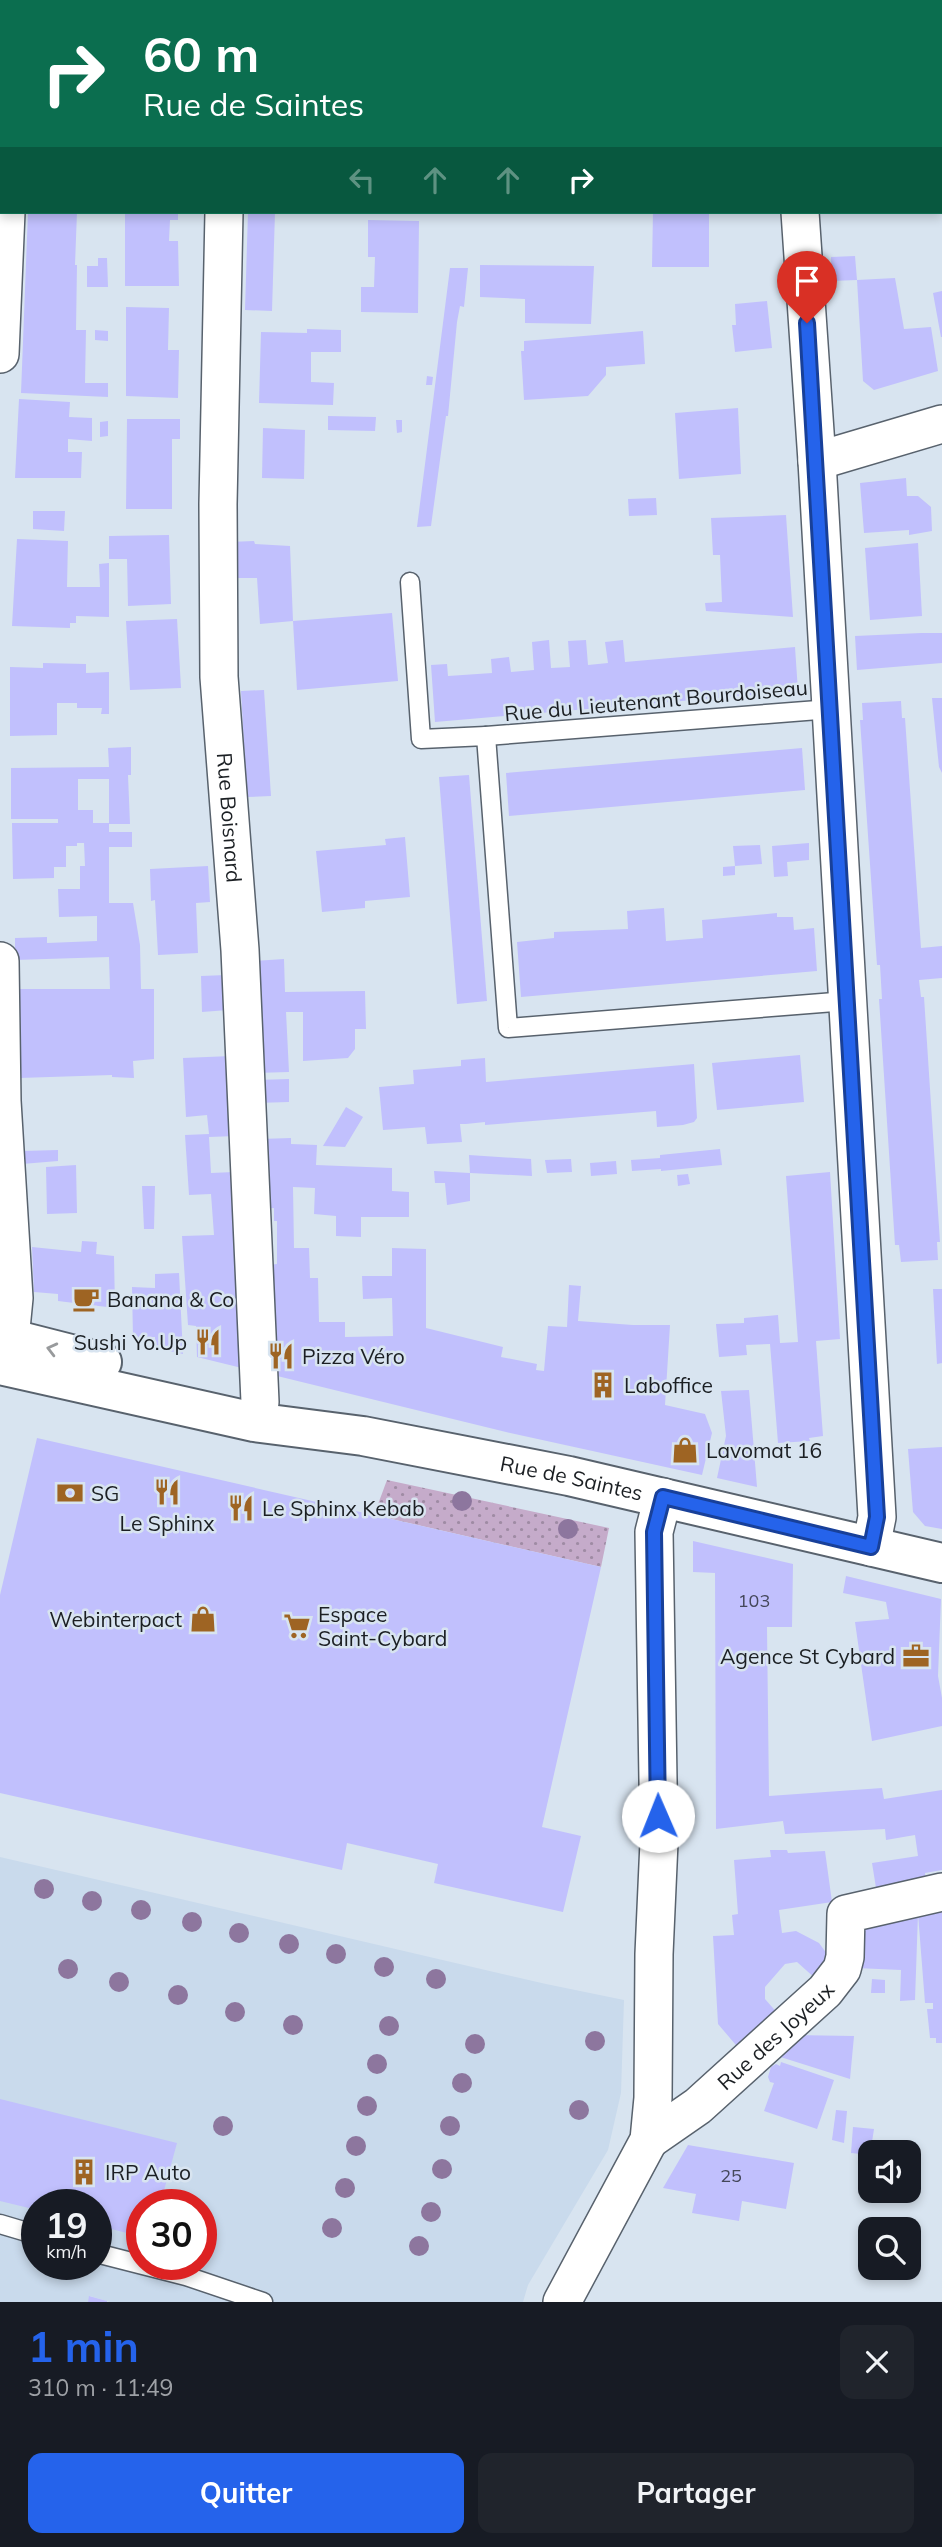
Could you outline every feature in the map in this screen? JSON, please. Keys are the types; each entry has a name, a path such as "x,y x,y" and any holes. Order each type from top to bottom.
{"main road":[{"name":"Rue de Saintes","path":"3,1347 257,1412 663,1497 942,1563"}],"street":[{"path":"0,354 6,214"},
{"name":"Rue Boisnard","path":"224,214 218,504 219,677 240,950 257,1412"},
{"path":"800,214 817,461 877,1517 871,1547"},
{"path":"817,461 942,425"},
{"path":"0,961 2,1101 14,1298 3,1347"},
{"path":"562,2302 649,2140 653,2098 654,1954 659,1842 654,1532 663,1497"},
{"name":"Rue des Joyeux","path":"649,2140 698,2106 825,1991 842,1969 845,1957 846,1914 942,1892"}],"lane":[{"name":"Rue du Lieutenant Bourdoiseau","path":"410,582 421,739 831,709"},
{"name":"Rue du Lieutenant Bourdoiseau","path":"486,736 508,1028 847,1000"},
{"path":"0,2224 21,2230"},
{"path":"112,2257 186,2276 263,2302"}],"shaded area":[{"path":"387,1480 609,1528 601,1567 374,1515"},
{"path":"0,1857 624,2000 621,2093 608,2150 528,2285 523,2302 110,2302 90,2296 88,2302 0,2302"}],"building":[{"path":"28,214 77,214 76,330 86,330 85,383 108,383 108,397 21,393"},
{"path":"125,214 178,214 178,220 170,220 169,241 178,241 179,286 125,286"},
{"path":"248,214 275,214 272,311 245,310"},
{"path":"653,214 709,214 709,267 652,267"},
{"path":"368,220 419,221 418,313 361,312 361,287 374,287 375,257 368,257"},
{"path":"855,256 857,280 832,281 831,257"},
{"path":"98,258 107,258 108,287 87,287 87,266 98,266"},
{"path":"480,265 594,266 591,324 525,323 525,299 480,297"},
{"path":"450,268 468,268 464,307 460,306 457,322 448,416 431,526 417,527"},
{"path":"895,278 904,329 931,327 938,371 874,390 863,381 857,280"},
{"path":"942,291 942,337 941,337 933,293"},
{"path":"767,301 772,348 735,352 732,325 736,325 735,304"},
{"path":"126,307 169,308 168,350 179,350 178,398 126,396"},
{"path":"307,329 341,330 341,352 311,352 311,382 334,383 333,405 259,403 261,332 307,333"},
{"path":"95,330 108,331 108,341 95,340"},
{"path":"643,331 645,364 606,367 606,375 588,396 524,400 521,351 524,351 524,341"},
{"path":"427,376 433,377 432,385 426,385"},
{"path":"19,399 70,402 69,417 92,418 92,441 68,439 68,452 82,452 81,478 15,478"},
{"path":"738,408 741,474 679,479 675,413"},
{"path":"328,416 376,417 375,431 328,430"},
{"path":"127,419 180,419 180,439 172,439 172,509 126,509"},
{"path":"396,420 402,420 402,432 397,433"},
{"path":"108,421 108,436 100,437 100,422"},
{"path":"263,428 305,430 304,479 262,478"},
{"path":"906,478 907,496 918,496 931,507 932,531 909,535 909,530 864,533 860,483"},
{"path":"656,498 657,515 629,516 628,499"},
{"path":"33,511 65,511 64,531 33,529"},
{"path":"786,515 793,617 706,611 705,603 722,602 720,555 713,555 711,518"},
{"path":"169,535 171,604 128,606 127,559 109,559 109,536"},
{"path":"17,539 68,541 67,587 100,587 99,564 109,563 109,617 76,616 76,623 70,623 70,628 12,626"},
{"path":"254,541 255,544 290,546 293,621 260,624 257,578 233,578 229,542"},
{"path":"918,543 922,616 870,620 865,548"},
{"path":"392,613 398,681 297,690 293,621"},
{"path":"177,619 181,688 130,690 126,621"},
{"path":"942,633 942,663 857,670 855,636"},
{"path":"549,640 551,668 570,667 568,641 586,640 588,665 608,663 605,642 623,640 625,662 795,647 798,691 435,722 431,665 447,664 448,676 492,673 491,659 509,657 511,672 534,670 532,642"},
{"path":"43,663 86,664 86,673 109,672 109,714 101,714 102,708 77,708 77,703 57,703 57,735 10,736 10,667 43,668"},
{"path":"264,690 271,796 247,797 241,691"},
{"path":"932,698 942,698 942,773 939,767"},
{"path":"901,701 902,718 905,718 921,948 942,946 942,978 919,980 921,997 924,997 940,1242 937,1242 938,1260 901,1262 899,1245 895,1245 879,999 882,999 880,965 877,965 860,720 863,720 862,703"},
{"path":"131,747 131,775 128,775 130,824 109,824 109,832 132,832 132,847 109,847 109,903 133,903 140,945 141,989 154,989 154,1059 133,1061 134,1078 112,1075 19,1078 16,989 110,989 109,957 15,960 15,938 47,937 47,943 97,941 97,916 59,917 58,889 80,889 80,866 85,866 84,843 66,846 66,867 54,867 54,878 13,879 12,823 58,823 58,819 11,819 11,768 109,767 108,748","holes":["78,779 109,779 109,823 93,823 93,810 78,810"]},
{"path":"802,748 805,790 509,816 506,773"},
{"path":"469,775 487,1001 457,1004 439,777"},
{"path":"405,837 410,897 365,901 365,908 322,912 316,851 386,845 385,839"},
{"path":"809,843 809,860 787,862 788,876 774,877 772,846"},
{"path":"760,845 762,864 735,866 733,846"},
{"path":"208,866 210,902 196,903 198,953 158,955 155,900 151,901 150,869"},
{"path":"735,866 735,875 723,876 723,867"},
{"path":"664,908 666,941 703,938 702,920 777,913 777,917 793,917 794,930 814,928 817,971 521,997 517,942 554,938 554,932 628,929 627,911"},
{"path":"284,959 285,992 365,991 366,1029 355,1029 355,1049 348,1058 303,1061 303,1012 286,1012 289,1072 255,1073 253,961"},
{"path":"226,975 228,1010 202,1012 201,976"},
{"path":"800,1055 804,1102 717,1110 712,1063"},
{"path":"231,1056 236,1136 209,1137 211,1173 234,1172 250,1370 197,1357 196,1326 188,1325 182,1236 214,1235 211,1194 189,1195 185,1135 209,1134 207,1115 186,1117 183,1058"},
{"path":"485,1058 486,1082 694,1064 697,1118 694,1122 683,1125 657,1127 656,1111 485,1125 485,1122 460,1124 462,1142 427,1144 425,1127 383,1130 379,1087 414,1084 413,1070 461,1066 461,1060"},
{"path":"289,1079 289,1102 256,1103 256,1080"},
{"path":"346,1107 363,1117 345,1147 323,1146"},
{"path":"291,1138 291,1144 317,1145 316,1165 392,1168 392,1191 409,1192 409,1217 361,1217 361,1237 336,1236 336,1216 314,1214 315,1188 293,1187 294,1248 309,1248 310,1278 318,1278 319,1322 345,1322 345,1337 393,1336 392,1298 363,1299 362,1276 392,1276 392,1248 426,1249 426,1328 503,1347 501,1357 537,1364 536,1370 544,1371 548,1326 567,1327 569,1285 581,1286 578,1321 670,1325 665,1405 705,1414 712,1433 702,1475 506,1432 269,1374 269,1265 277,1264 277,1221 274,1221 274,1208 263,1209 259,1139"},
{"path":"720,1149 722,1165 632,1171 631,1160"},
{"path":"58,1150 58,1161 22,1164 22,1151"},
{"path":"469,1155 531,1159 532,1176 470,1173"},
{"path":"571,1159 572,1172 547,1173 545,1160"},
{"path":"616,1161 617,1174 591,1176 590,1163"},
{"path":"76,1165 77,1213 47,1214 46,1167"},
{"path":"434,1171 470,1173 470,1201 447,1205 445,1183 435,1183"},
{"path":"830,1172 840,1339 816,1341 823,1436 809,1438 810,1441 778,1443 770,1344 746,1345 747,1355 719,1357 716,1324 744,1323 744,1318 778,1315 780,1343 798,1342 786,1176"},
{"path":"688,1174 690,1184 678,1186 677,1175"},
{"path":"142,1186 155,1186 154,1229 144,1229"},
{"path":"82,1241 97,1242 96,1254 114,1256 115,1308 58,1301 58,1294 34,1292 32,1247 81,1252"},
{"path":"179,1273 183,1354 155,1348 155,1337 133,1338 132,1287 155,1288 155,1274"},
{"path":"933,1289 942,1289 942,1363 937,1364"},
{"path":"749,1390 757,1487 717,1478 726,1436 721,1391"},
{"name":"Espace Saint-Cybard","path":"37,1438 601,1567 542,1827 581,1836 563,1912 434,1883 438,1864 347,1843 342,1870 0,1793 0,1595"},
{"path":"942,1447 942,1529 925,1526 913,1512 908,1449"},
{"path":"693,1541 793,1564 792,1627 767,1627 769,1796 882,1788 884,1799 942,1790 942,1870 925,1873 926,1886 877,1894 872,1863 918,1856 915,1835 886,1840 885,1829 785,1834 783,1821 716,1829 715,1573 693,1572"},
{"path":"846,1576 941,1599 938,1676 942,1698 942,1726 872,1741 855,1622 889,1619 886,1602 843,1593"},
{"path":"770,1850 787,1850 788,1853 825,1851 832,1902 779,1910 782,1933 796,1931 819,1943 830,1958 816,1979 797,1962 785,1964 765,1987 765,1999 779,2015 741,2051 718,2024 713,1936 734,1935 732,1915 738,1914 734,1860 771,1857"},
{"path":"942,1907 942,2043 936,2043 936,2038 930,2038 927,2009 933,2009 933,2003 925,2003 918,1914 915,2000 900,2001 901,1970 856,1968 858,1923"},
{"path":"872,1979 885,1980 885,1993 871,1993"},
{"path":"793,2035 854,2036 850,2079 771,2054"},
{"path":"781,2062 834,2080 817,2129 764,2111 774,2083 770,2082 768,2077 771,2067 776,2064 780,2066"},
{"name":"IRP Auto","path":"0,2099 177,2143 164,2189 126,2189 126,2233 112,2229 112,2189 21,2189 21,2206 0,2201"},
{"path":"836,2110 847,2111 844,2143 832,2140"},
{"path":"853,2127 874,2129 872,2140 858,2140 858,2154 851,2153"},
{"path":"688,2145 794,2163 786,2209 742,2201 739,2221 692,2213 696,2194 663,2188"},
{"path":"89,2296 107,2301 107,2302 88,2302"}],"place":[{"name":"Banana & Co","path":"86,1299"},
{"name":"Sushi Yo.Up","path":"208,1342"},
{"name":"Pizza Véro","path":"281,1356"},
{"name":"Laboffice","path":"603,1385"},
{"name":"Lavomat 16","path":"685,1450"},
{"name":"Le Sphinx","path":"167,1492"},
{"name":"SG","path":"70,1493"},
{"name":"Le Sphinx Kebab","path":"241,1508"},
{"name":"Webinterpact","path":"203,1619"},
{"name":"Espace Saint-Cybard","path":"297,1626"},
{"name":"Agence St Cybard","path":"916,1656"},
{"name":"IRP Auto","path":"84,2172"}],"route":[{"path":"658,1816 654,1532 663,1497 871,1547 876,1530 817,461 807,323"}]}
